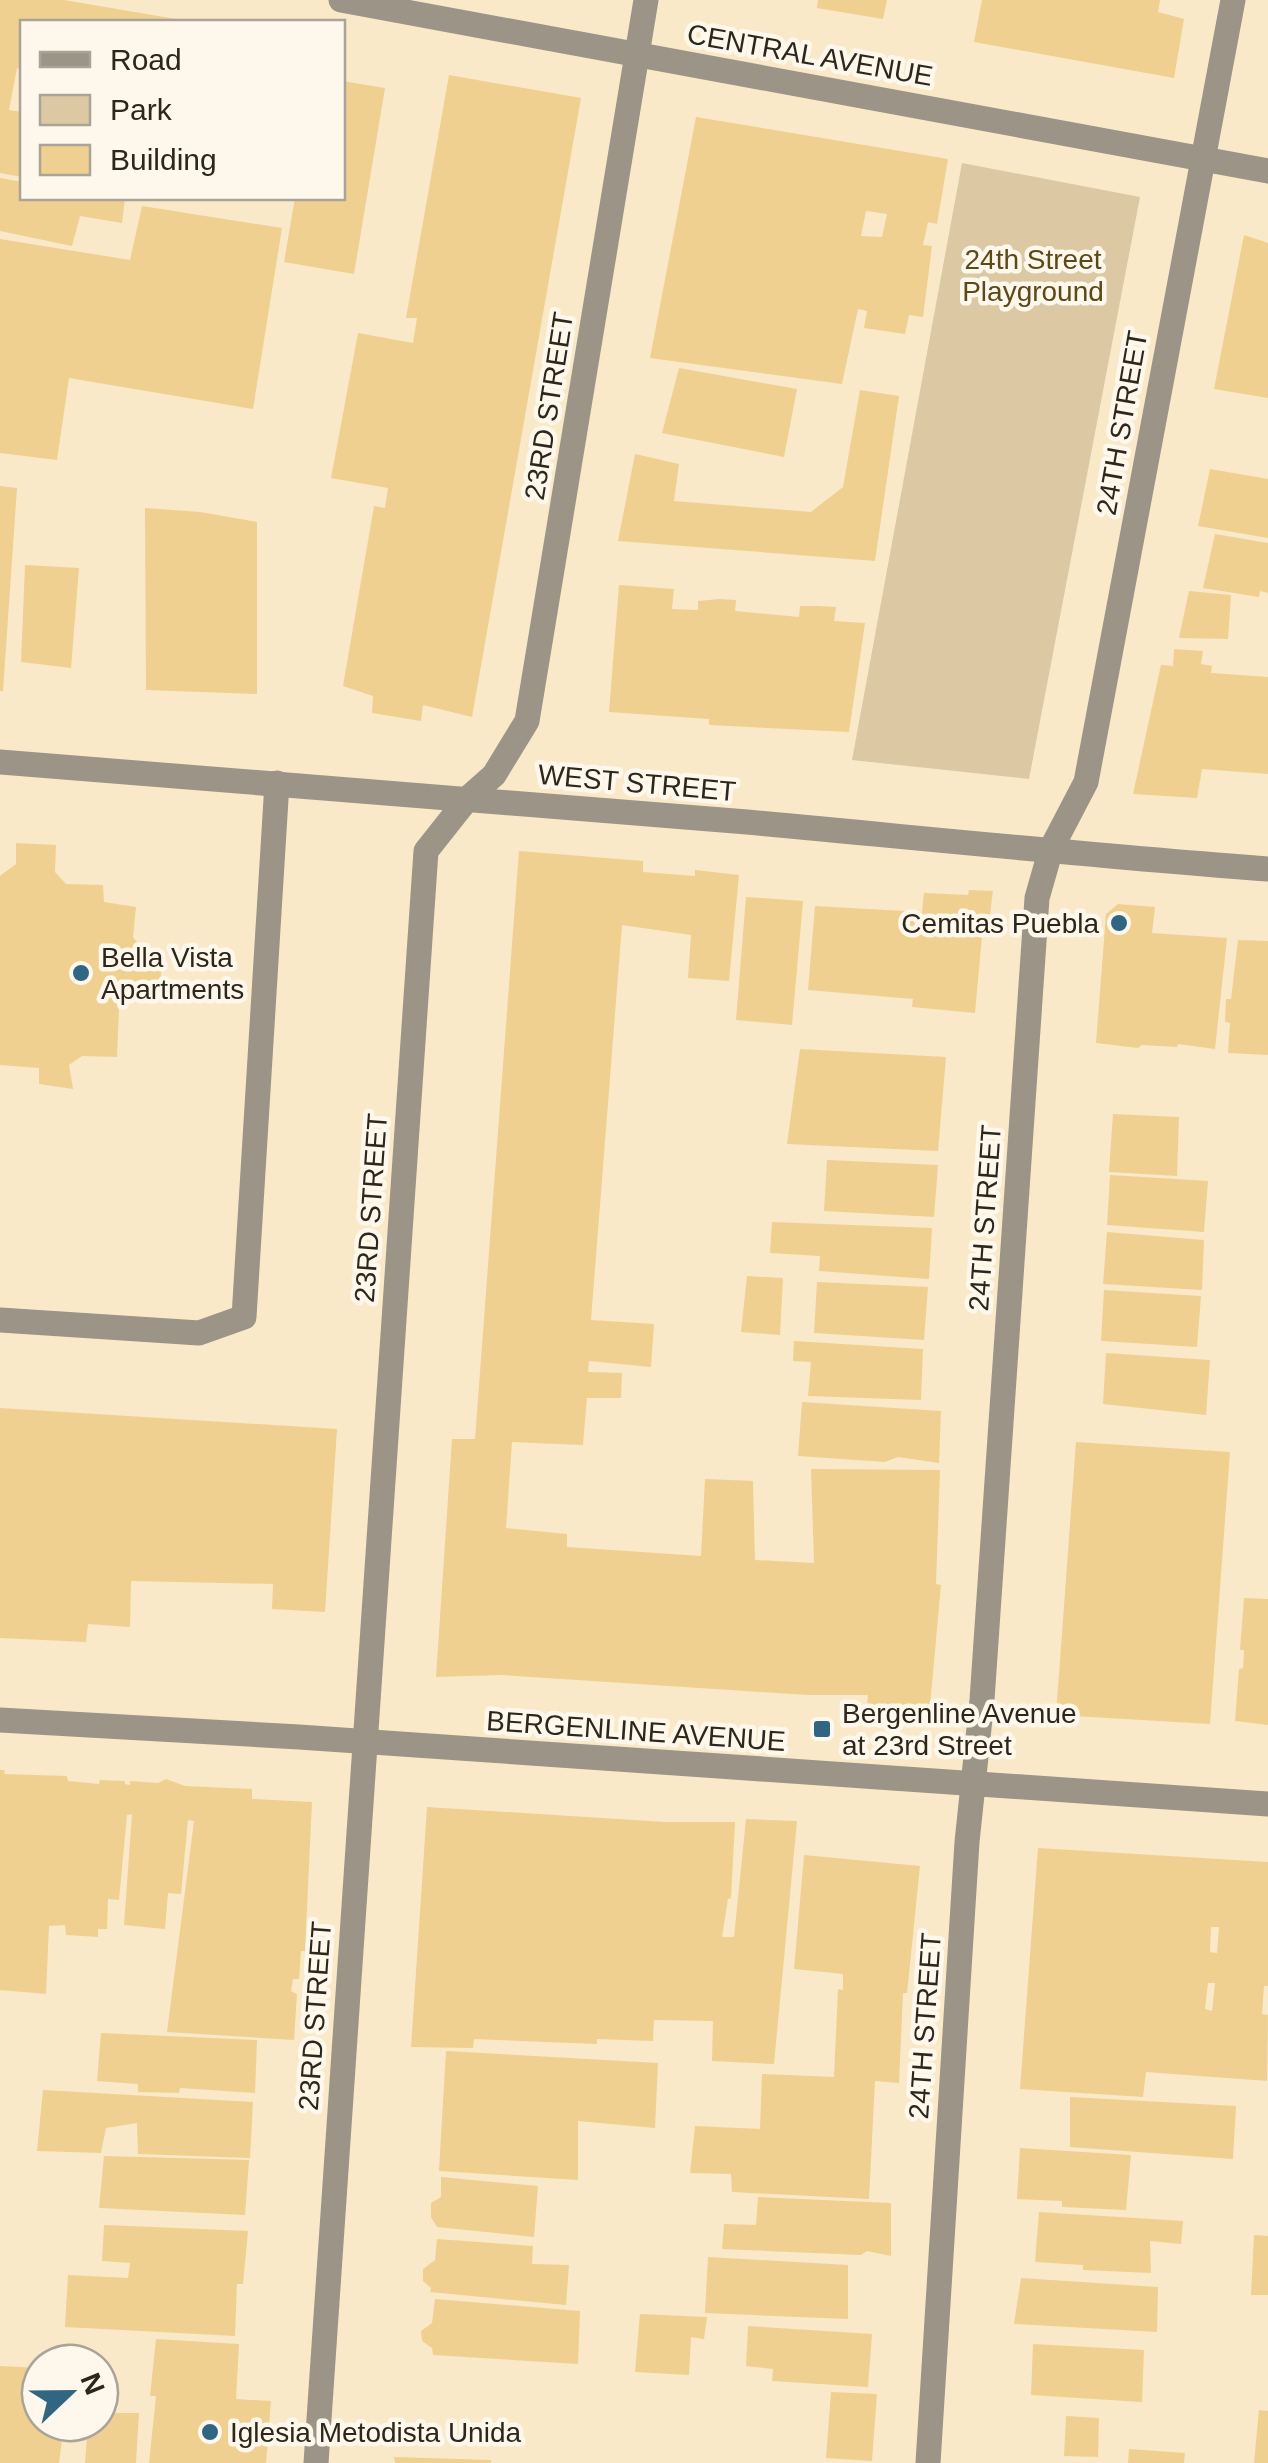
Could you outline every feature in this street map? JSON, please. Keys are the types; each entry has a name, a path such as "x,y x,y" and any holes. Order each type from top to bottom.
{"street":[{"name":"CENTRAL AVENUE","path":"342,0 1268,171"},
{"name":"23RD STREET","path":"316,2463 426,851 468,798 494,776 527,721 646,0"},
{"name":"24TH STREET","path":"928,2463 967,1842 1037,898 1051,849 1086,782 1233,0"},
{"name":"WEST STREET","path":"0,762 468,798 1051,849 1108,858 1268,868"},
{"path":"0,1320 198,1333 244,1316 277,784"},
{"name":"BERGENLINE AVENUE","path":"0,1720 1268,1804"}],"green space":[{"name":"24th Street Playground","path":"962,163 1140,197 1029,779 852,760"}],"building":[{"path":"0,0 64,0 176,19 20,20 20,69 17,68 9,110 20,112 20,177 0,173"},
{"path":"818,0 887,0 883,19 817,8"},
{"path":"982,0 1160,0 1158,12 1184,19 1174,78 974,42"},
{"path":"449,75 581,98 472,717 423,705 421,721 372,713 373,696 343,686 374,506 385,508 388,488 331,478 358,333 413,343 417,318 406,318"},
{"path":"345,81 385,88 354,274 284,262 295,200 345,200"},
{"path":"696,117 948,159 937,224 928,222 923,245 932,246 923,317 909,315 905,334 864,328 867,311 858,309 842,384 650,358","holes":["866,211 887,214 882,237 861,236"]},
{"path":"0,178 20,182 20,200 125,200 122,223 80,216 72,246 0,231"},
{"path":"142,206 282,228 253,409 69,378 57,460 0,453 0,239 130,260"},
{"path":"1244,235 1268,243 1268,398 1214,389"},
{"path":"679,368 797,389 784,457 662,433"},
{"path":"860,390 899,396 875,561 618,541 635,454 679,464 674,501 811,512 843,487"},
{"path":"1210,469 1268,479 1268,538 1198,526"},
{"path":"0,486 17,488 3,691 0,691"},
{"path":"145,508 257,522 257,694 146,690"},
{"path":"1215,534 1268,543 1268,593 1260,591 1259,597 1203,588"},
{"path":"25,565 79,568 71,668 21,662"},
{"path":"619,585 674,589 672,609 698,610 698,601 736,600 735,611 799,617 800,606 836,607 834,621 865,623 849,732 709,725 709,719 609,712"},
{"path":"1189,591 1231,595 1228,639 1179,638"},
{"path":"1174,649 1203,651 1201,664 1212,666 1211,673 1268,677 1268,774 1202,769 1197,798 1133,794 1161,665 1173,666"},
{"name":"Bella Vista Apartments","path":"16,843 56,845 55,872 66,884 103,885 104,902 136,907 133,937 144,951 163,953 159,994 138,993 119,1008 117,1057 82,1056 69,1065 73,1089 39,1084 39,1068 0,1065 0,876 16,864"},
{"path":"519,851 643,861 643,872 695,876 695,870 739,875 729,981 688,978 691,935 622,925 591,1320 654,1324 651,1367 589,1361 588,1372 622,1373 621,1398 587,1398 583,1445 512,1442 506,1528 567,1534 567,1547 701,1556 705,1479 753,1481 755,1560 814,1563 811,1469 940,1470 936,1584 941,1585 930,1706 867,1705 868,1695 807,1695 501,1675 436,1677 452,1439 475,1439"},
{"path":"969,890 993,891 990,914 984,914 975,1013 912,1007 913,999 808,990 815,906 922,912 924,893 968,895"},
{"path":"746,897 803,901 792,1025 736,1020"},
{"path":"1118,904 1155,907 1152,933 1227,938 1215,1049 1178,1044 1138,1048 1096,1043 1106,914"},
{"path":"1238,940 1268,941 1268,1055 1228,1053 1230,1023 1225,1022 1226,999 1231,999"},
{"path":"800,1049 946,1057 938,1151 787,1144"},
{"path":"1113,1114 1179,1117 1177,1176 1109,1172"},
{"path":"827,1160 938,1165 934,1217 824,1211"},
{"path":"1110,1175 1208,1181 1204,1232 1107,1225"},
{"path":"772,1222 932,1228 929,1279 819,1271 820,1256 770,1253"},
{"path":"1107,1232 1204,1240 1202,1290 1103,1284"},
{"path":"747,1276 783,1278 780,1335 741,1332"},
{"path":"817,1282 928,1287 924,1340 814,1333"},
{"path":"1104,1290 1201,1296 1197,1347 1101,1341"},
{"path":"794,1341 923,1349 921,1400 808,1396 811,1362 793,1361"},
{"path":"1106,1353 1210,1360 1206,1415 1103,1404"},
{"path":"802,1402 941,1411 939,1463 898,1457 885,1462 798,1456"},
{"path":"0,1408 337,1429 325,1612 272,1609 273,1584 131,1581 130,1627 88,1624 86,1642 0,1638"},
{"path":"1076,1442 1230,1452 1210,1724 1056,1715"},
{"path":"1244,1598 1268,1599 1268,1725 1235,1721 1239,1669 1243,1668 1244,1650 1240,1650"},
{"path":"0,1770 5,1770 4,1774 67,1776 68,1781 99,1784 100,1780 125,1781 130,1785 130,1781 158,1783 166,1779 185,1786 252,1789 252,1799 312,1802 305,1951 301,1951 299,1979 293,1979 291,1991 297,1994 294,2040 167,2032 194,1821 188,1820 181,1894 168,1893 165,1929 124,1925 132,1814 127,1815 119,1900 108,1899 107,1929 98,1929 98,1937 66,1935 65,1925 49,1926 46,1994 0,1990"},
{"path":"427,1807 665,1822 735,1822 731,1898 722,1937 734,1937 746,1819 797,1821 774,2064 712,2061 713,2021 654,2020 653,2041 597,2039 597,2044 474,2039 473,2048 411,2047"},
{"path":"1038,1848 1268,1862 1268,1986 1264,1986 1262,2014 1268,2015 1267,2081 1146,2072 1143,2097 1020,2089","holes":["1211,1927 1219,1927 1217,1953 1210,1952","1208,1983 1215,1983 1212,2011 1205,2009"]},
{"path":"804,1855 920,1866 907,1993 903,1993 899,2083 875,2081 869,2199 732,2192 731,2174 690,2173 695,2126 760,2129 762,2074 834,2077 838,1989 843,1990 843,1974 794,1969"},
{"path":"101,2033 257,2040 255,2093 180,2088 179,2093 138,2092 138,2084 97,2081"},
{"path":"446,2051 658,2063 655,2128 578,2121 578,2180 439,2171"},
{"path":"43,2090 253,2102 250,2158 138,2154 137,2123 106,2128 101,2153 37,2151"},
{"path":"1070,2097 1236,2106 1233,2159 1070,2147"},
{"path":"1020,2148 1131,2155 1126,2210 1062,2207 1062,2201 1017,2199"},
{"path":"104,2156 249,2160 245,2215 99,2208"},
{"path":"441,2177 538,2186 534,2237 437,2227 431,2217 431,2203 441,2197"},
{"path":"758,2197 891,2203 891,2256 867,2251 861,2255 722,2249 724,2224 756,2225"},
{"path":"1039,2212 1183,2221 1181,2244 1150,2241 1151,2273 1083,2270 1083,2265 1035,2262"},
{"path":"104,2225 248,2231 243,2284 237,2284 235,2336 65,2327 68,2275 128,2278 130,2263 102,2261"},
{"path":"1254,2235 1268,2236 1268,2295 1251,2295"},
{"path":"437,2239 533,2246 532,2264 569,2265 566,2305 430,2292 423,2281 423,2269 435,2260"},
{"path":"708,2257 848,2265 848,2319 705,2313"},
{"path":"1021,2278 1158,2287 1157,2332 1014,2324"},
{"path":"435,2299 580,2311 578,2364 433,2355 432,2348 422,2341 421,2331 432,2323"},
{"path":"640,2314 707,2317 704,2339 691,2337 689,2375 635,2372"},
{"path":"748,2326 872,2334 868,2387 772,2381 773,2369 746,2366"},
{"name":"Iglesia Metodista Unida","path":"156,2339 239,2344 236,2399 271,2401 266,2463 149,2463 156,2396 150,2396"},
{"path":"1033,2344 1144,2350 1142,2402 1031,2395"},
{"path":"0,2366 20,2367 20,2443 62,2443 59,2463 0,2463"},
{"path":"831,2392 877,2394 872,2461 826,2458"},
{"path":"1259,2410 1268,2411 1268,2463 1254,2463"},
{"path":"120,2413 139,2413 136,2463 85,2463 86,2443 120,2443"},
{"path":"1066,2416 1099,2418 1098,2457 1064,2456"},
{"path":"1129,2449 1185,2453 1184,2463 1128,2463"},
{"path":"394,2457 491,2460 491,2463 395,2463"}],"place":[{"name":"Cemitas Puebla","path":"1119,923"},
{"name":"Bella Vista Apartments","path":"81,973"},
{"name":"Bergenline Avenue at 23rd Street","path":"822,1729"},
{"name":"Iglesia Metodista Unida","path":"210,2432"}]}
